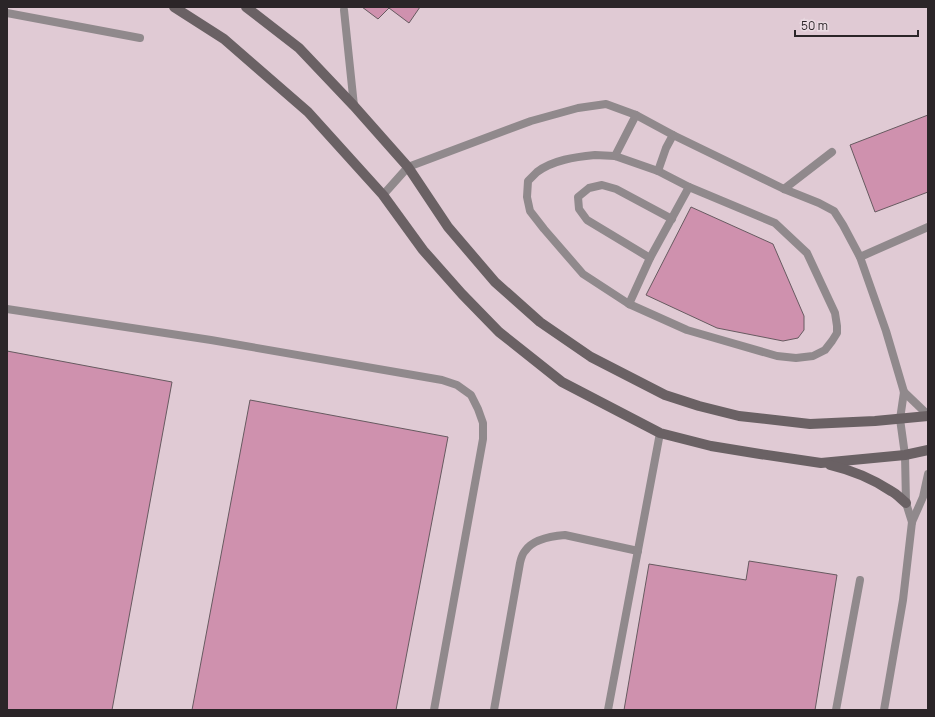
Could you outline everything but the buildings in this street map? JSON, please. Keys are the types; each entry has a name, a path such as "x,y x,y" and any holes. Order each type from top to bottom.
{"street":[{"path":"174,7 224,39 308,112 383,195 423,250 462,294 499,332 562,382 660,433 711,446 821,463 847,469 893,492 906,503"},
{"path":"246,7 299,48 354,106 408,167 448,227 495,282 540,322 591,356 665,395 699,406 739,416 810,424 875,421 928,415"},
{"path":"821,463 905,455 928,450"}],"lane":[{"path":"344,10 354,106"},
{"path":"7,13 140,38"},
{"path":"383,195 408,167 531,121 578,108 606,104 636,115 673,135 784,189 819,202 834,211 843,224 860,257 886,331 904,392 900,419 905,455 906,503 912,522"},
{"path":"615,156 636,115"},
{"path":"658,171 666,148 673,135"},
{"path":"784,189 832,152"},
{"path":"595,155 615,156 658,171 775,224 807,253 835,313 837,326 836,333 825,350 813,356 796,358 777,356 687,330 629,304 583,274 530,211 527,197 528,181 537,172 552,164 573,158 595,155"},
{"path":"650,258 587,220 579,209 578,197 589,188 602,185 616,189 672,219"},
{"path":"629,304 650,258 689,186"},
{"path":"860,257 928,227"},
{"path":"7,309 210,340 442,380 457,386 471,395 483,423 483,439 434,710"},
{"path":"904,392 928,415"},
{"path":"608,710 660,433"},
{"path":"884,710 903,600 912,522 923,497 928,474"},
{"path":"494,710 520,563 525,551 532,544 541,540 553,536 565,535 638,551"},
{"path":"836,710 860,580"}],"shaded area":[{"path":"7,7 928,7 928,710 7,710"}]}
